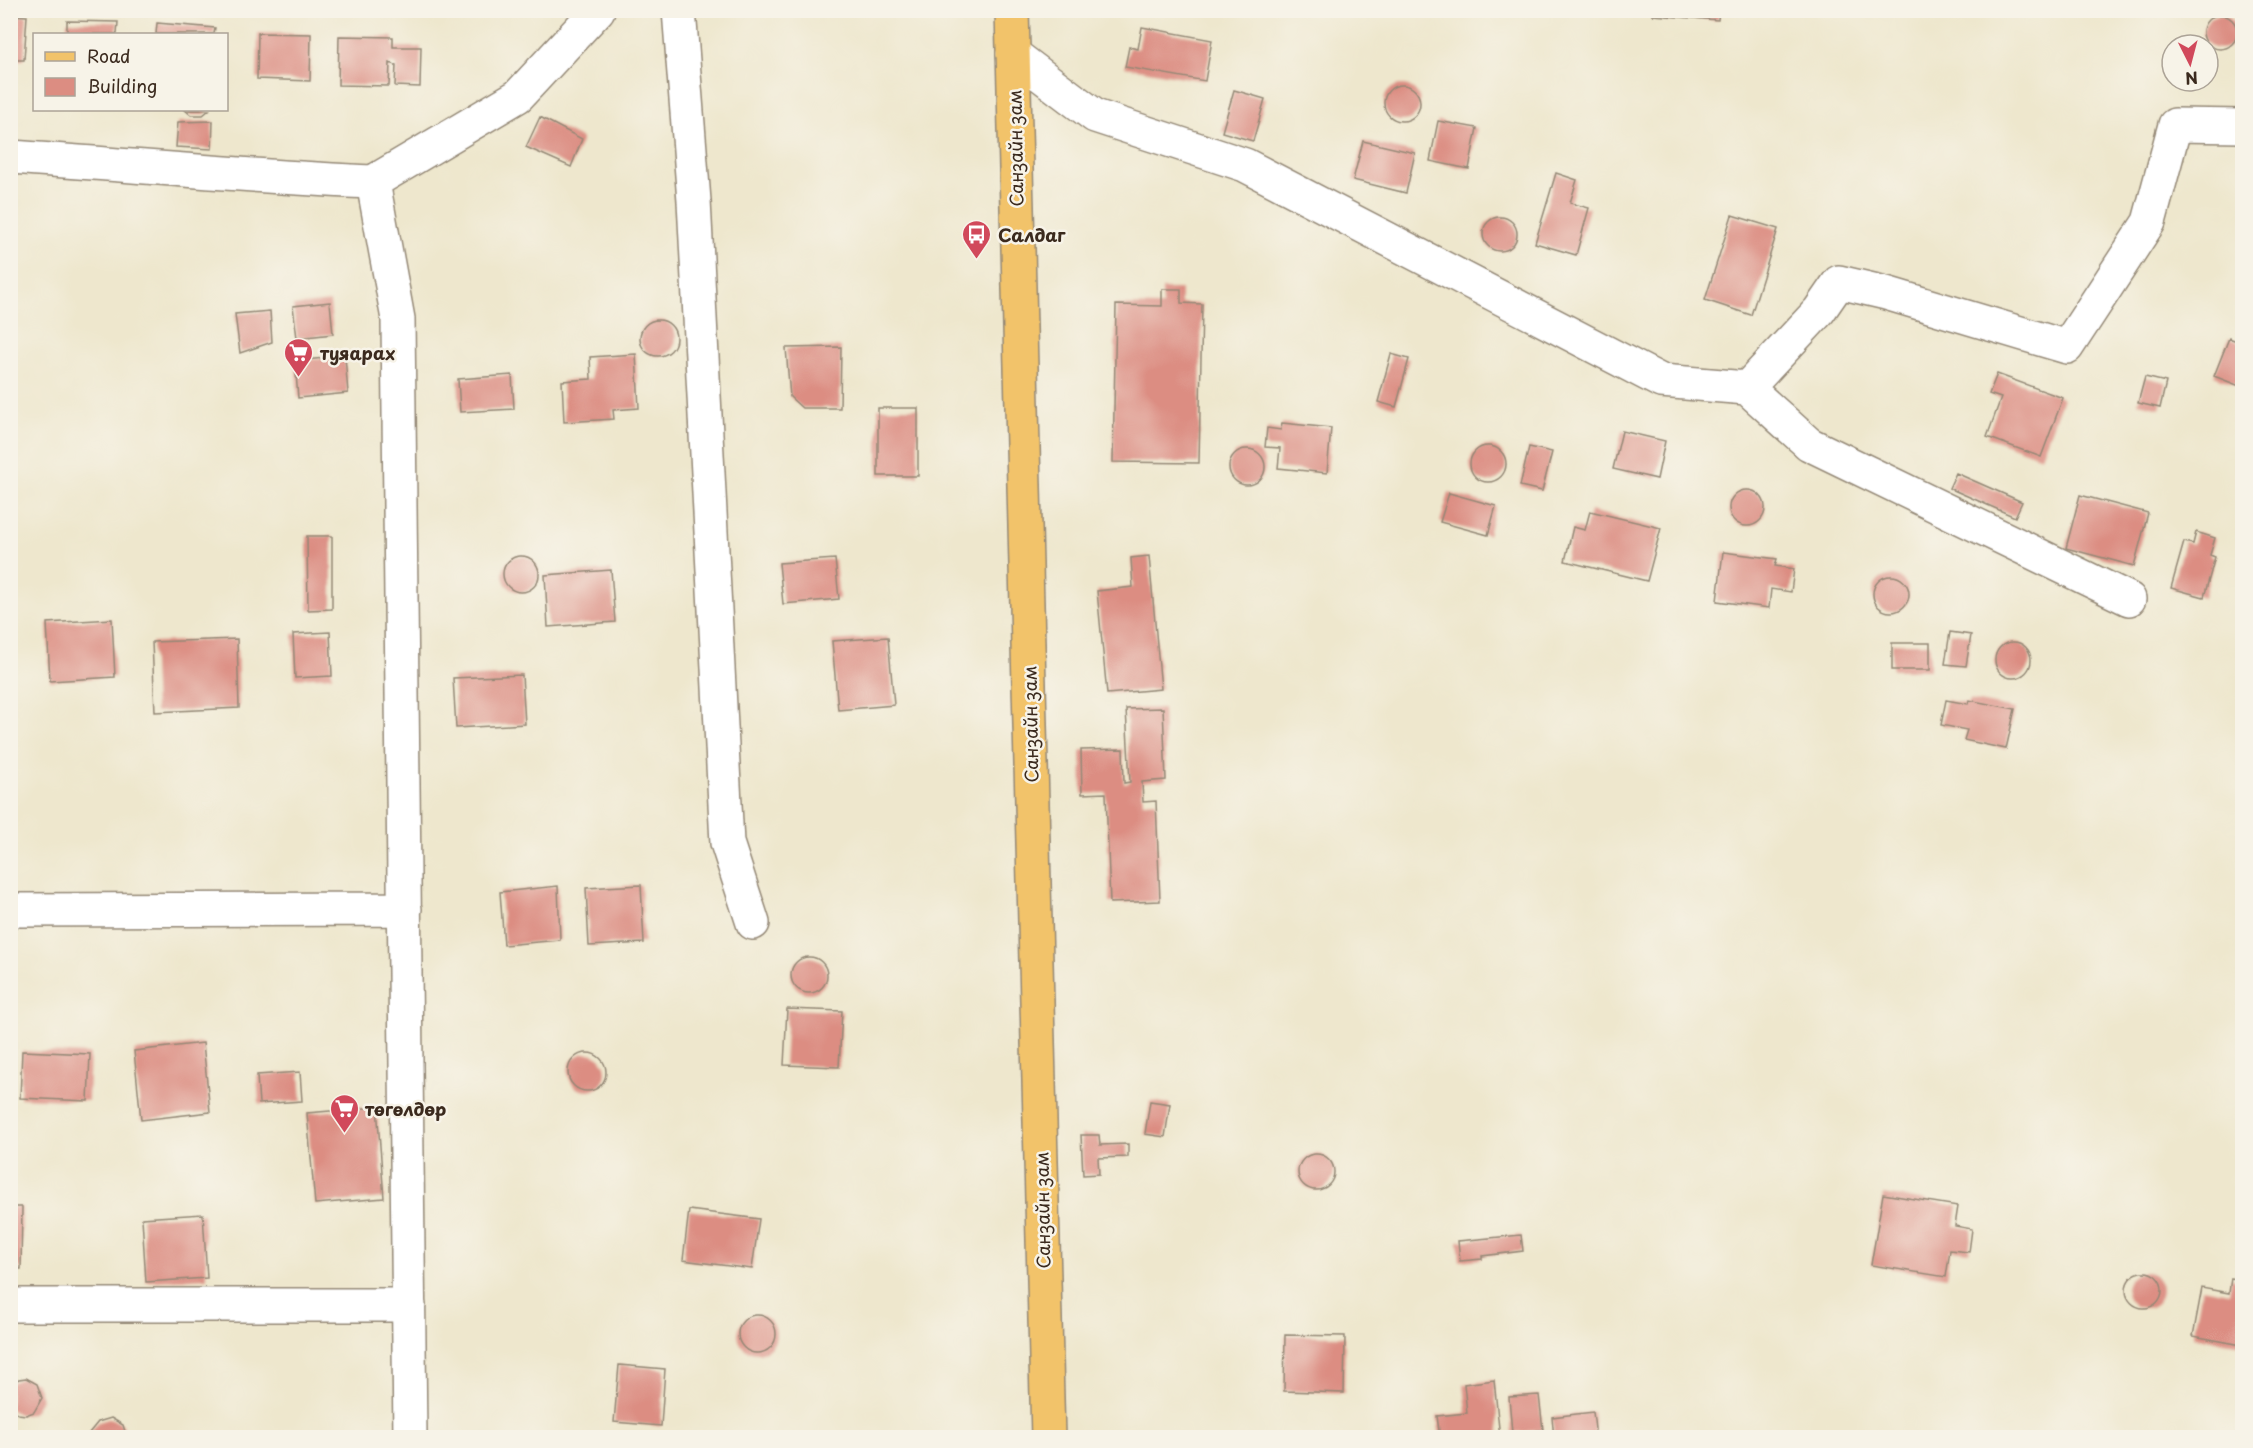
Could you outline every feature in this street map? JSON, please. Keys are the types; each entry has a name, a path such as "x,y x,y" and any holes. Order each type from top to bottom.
{"main road":[{"name":"Санзайн зам","path":"1012,10 1048,1437"}],"street":[{"path":"10,157 152,166 291,179 373,182 518,96 598,10"},
{"path":"678,10 694,201 727,843 753,923"},
{"path":"1013,54 1095,116 1245,165 1662,381 1747,387 1809,444 2130,599"},
{"path":"1747,387 1819,311 1839,282 1886,293 2067,347 2149,222 2175,125 2242,126"},
{"path":"373,182 398,319 410,1437"},
{"path":"10,910 405,909"},
{"path":"10,1305 409,1305"}],"building":[{"path":"1653,10 1719,10 1718,20 1653,15"},
{"path":"10,15 27,16 24,60 10,60"},
{"path":"2213,16 2227,16 2236,25 2236,39 2227,48 2220,49 2220,33 2203,33 2204,25"},
{"path":"67,21 118,22 117,33 67,33"},
{"path":"157,23 215,28 214,33 156,33"},
{"path":"1142,27 1212,40 1205,81 1125,67 1129,47 1138,49"},
{"path":"258,33 311,34 310,81 257,79"},
{"path":"339,36 393,37 393,47 421,47 420,87 395,86 396,65 390,63 389,86 338,85"},
{"path":"1402,85 1415,90 1420,103 1415,116 1402,121 1389,116 1384,103 1389,90"},
{"path":"1234,90 1265,99 1253,141 1222,132"},
{"path":"186,111 208,111 203,115 191,115"},
{"path":"540,117 582,139 571,167 526,147"},
{"path":"213,121 212,149 176,147 178,122"},
{"path":"1438,121 1477,128 1469,169 1430,161"},
{"path":"1363,141 1415,153 1406,193 1353,180"},
{"path":"1556,173 1577,180 1570,203 1589,208 1576,255 1535,243"},
{"path":"1732,215 1778,229 1751,315 1705,300"},
{"path":"1500,217 1512,222 1517,234 1512,246 1500,251 1488,246 1483,234 1488,222"},
{"path":"1162,289 1181,289 1181,303 1202,304 1199,463 1113,462 1116,305 1162,306"},
{"path":"330,302 333,334 297,338 293,306"},
{"path":"270,311 272,342 240,353 235,314"},
{"path":"658,320 671,325 676,338 671,351 658,356 645,351 640,338 645,325"},
{"path":"2229,338 2242,343 2242,387 2214,376"},
{"path":"841,347 840,408 802,408 790,397 786,348"},
{"path":"636,354 639,408 613,410 614,419 564,422 562,381 591,379 590,357"},
{"path":"1391,354 1409,359 1396,407 1378,402"},
{"path":"345,356 348,393 298,398 295,361"},
{"path":"1997,374 2063,398 2041,457 1987,437 2001,398 1989,394"},
{"path":"512,375 514,409 460,412 458,379"},
{"path":"2145,377 2166,382 2160,408 2138,403"},
{"path":"878,408 918,408 918,476 878,476"},
{"path":"1282,423 1331,428 1327,473 1278,468 1280,448 1265,447 1267,428 1281,430"},
{"path":"1622,431 1665,441 1657,479 1613,469"},
{"path":"1488,446 1501,451 1506,464 1501,477 1488,482 1475,477 1470,464 1475,451"},
{"path":"1529,447 1552,452 1542,491 1520,486"},
{"path":"1247,449 1260,454 1265,467 1260,480 1247,485 1234,480 1229,467 1234,454"},
{"path":"1956,473 2022,502 2015,517 1949,488"},
{"path":"1747,490 1760,495 1765,508 1760,521 1747,526 1734,521 1729,508 1734,495"},
{"path":"1449,493 1496,506 1488,535 1440,522"},
{"path":"2080,495 2148,513 2134,566 2066,548"},
{"path":"1590,511 1661,528 1647,581 1565,561 1573,527 1585,530"},
{"path":"2196,532 2215,538 2210,555 2215,557 2204,597 2171,588 2184,542 2193,544"},
{"path":"307,536 332,536 332,609 308,610"},
{"path":"1723,552 1777,559 1775,566 1794,569 1791,592 1771,589 1769,608 1717,601"},
{"path":"521,556 534,561 539,574 534,587 521,592 508,587 503,574 508,561"},
{"path":"1149,556 1161,689 1107,694 1097,591 1133,587 1131,558"},
{"path":"835,559 839,599 783,604 779,563"},
{"path":"611,570 615,622 548,627 545,575"},
{"path":"1891,576 1904,581 1909,594 1904,607 1891,612 1878,607 1873,594 1878,581"},
{"path":"112,619 115,677 50,681 47,623"},
{"path":"330,632 332,676 295,678 293,634"},
{"path":"1950,632 1971,635 1966,666 1945,664"},
{"path":"888,637 894,705 838,710 832,641"},
{"path":"237,639 239,708 155,712 152,642"},
{"path":"2013,642 2026,647 2031,660 2026,673 2013,678 2000,673 1995,660 2000,647"},
{"path":"1892,643 1930,643 1930,670 1892,670"},
{"path":"522,675 525,724 456,728 453,678"},
{"path":"1946,700 1968,704 1969,700 2015,709 2006,749 1964,740 1967,730 1941,725"},
{"path":"1163,708 1166,780 1142,782 1143,802 1156,801 1160,901 1110,903 1106,793 1082,794 1081,750 1123,749 1124,783 1130,782 1126,709"},
{"path":"641,885 644,943 589,946 586,888"},
{"path":"558,886 560,940 504,945 500,892"},
{"path":"809,957 822,962 827,975 822,988 809,993 796,988 791,975 796,962"},
{"path":"787,1009 842,1011 839,1067 784,1065"},
{"path":"203,1043 210,1112 141,1120 134,1051"},
{"path":"22,1051 90,1054 88,1101 20,1098"},
{"path":"587,1053 600,1059 606,1072 600,1085 587,1091 574,1085 568,1072 574,1059"},
{"path":"300,1072 302,1101 259,1104 257,1075"},
{"path":"1150,1101 1170,1104 1165,1137 1145,1134"},
{"path":"377,1107 384,1198 315,1204 307,1113"},
{"path":"1081,1135 1099,1135 1100,1145 1128,1144 1128,1157 1098,1158 1099,1174 1083,1175"},
{"path":"1316,1154 1329,1159 1334,1172 1329,1185 1316,1190 1303,1185 1298,1172 1303,1159"},
{"path":"1883,1194 1958,1206 1955,1226 1972,1229 1969,1252 1950,1250 1946,1277 1871,1265"},
{"path":"10,1207 22,1207 21,1269 10,1269"},
{"path":"689,1210 759,1219 752,1269 683,1260"},
{"path":"203,1214 207,1278 146,1282 142,1218"},
{"path":"1521,1235 1523,1251 1460,1261 1458,1241"},
{"path":"2144,1272 2157,1277 2162,1290 2157,1303 2144,1308 2131,1303 2126,1290 2131,1277"},
{"path":"2231,1278 2242,1280 2242,1345 2193,1336 2202,1288 2229,1293"},
{"path":"757,1315 764,1316 770,1321 775,1327 775,1341 770,1347 764,1352 757,1353 750,1352 744,1347 739,1341 738,1334 739,1327 744,1321 750,1316"},
{"path":"1285,1335 1345,1336 1344,1393 1284,1391"},
{"path":"619,1365 665,1369 661,1426 614,1422"},
{"path":"26,1378 37,1384 42,1398 34,1412 26,1415 18,1414 10,1409 10,1383"},
{"path":"1494,1380 1500,1438 1440,1438 1437,1416 1467,1413 1464,1384"},
{"path":"1539,1395 1543,1430 1512,1433 1509,1397"},
{"path":"1593,1412 1596,1438 1554,1438 1552,1417"},
{"path":"111,1418 123,1425 127,1438 90,1438 89,1433 98,1422"}],"place":[{"name":"Салдаг","path":"977,260"},
{"name":"туяарах","path":"299,378"},
{"name":"төгөлдөр","path":"344,1134"}]}
